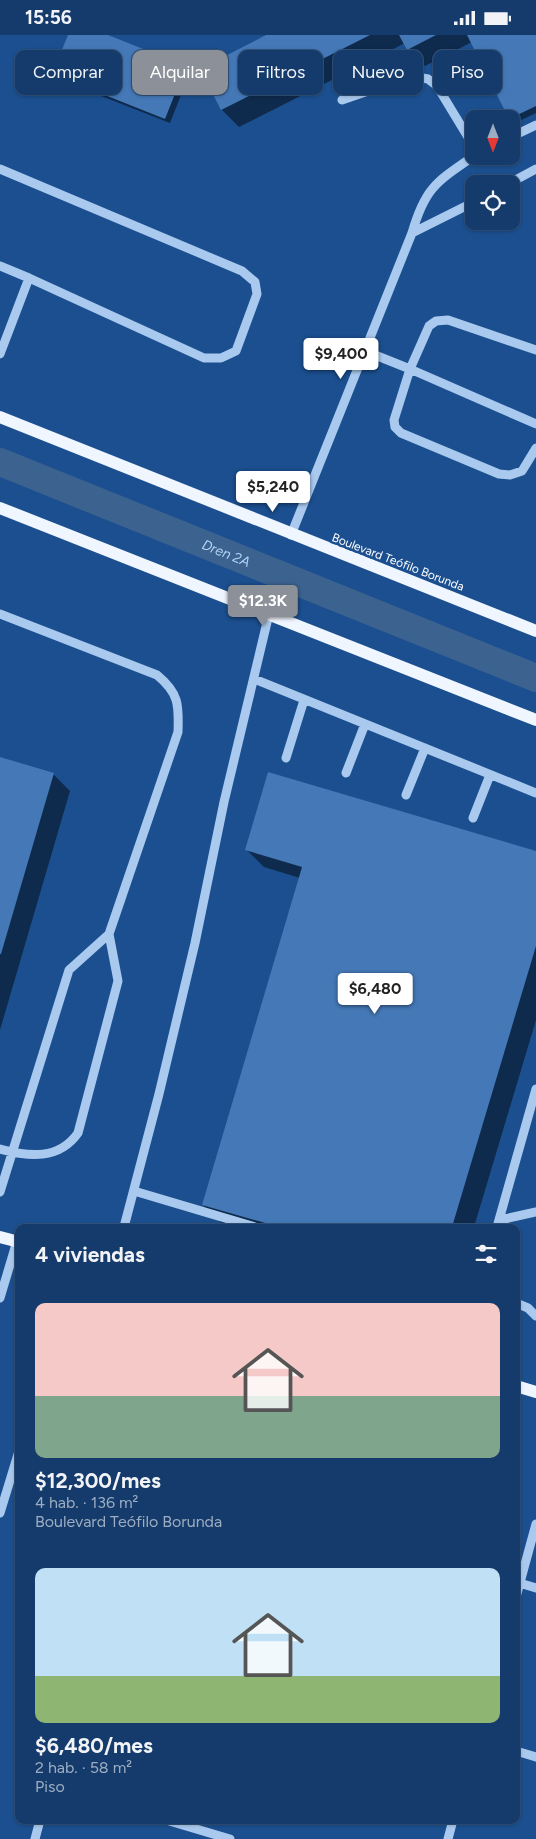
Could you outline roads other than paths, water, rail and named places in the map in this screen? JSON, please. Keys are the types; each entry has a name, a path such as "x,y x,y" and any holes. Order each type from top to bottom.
{"main road":[{"name":"Boulevard Teófilo Borunda","path":"0,417 291,535 536,631"},
{"path":"0,508 536,720"},
{"path":"0,1237 15,1240"},
{"path":"520,1388 536,1392"}],"street":[{"path":"342,100 412,76 428,79 437,86 465,132"},
{"path":"520,133 536,125"},
{"path":"291,535 412,233 420,207 438,180 465,162"},
{"path":"0,169 242,271 255,282 257,294 236,351 221,358 204,358 29,277 0,266"},
{"path":"520,178 536,169"},
{"path":"412,233 465,206"},
{"path":"0,355 29,277"},
{"path":"536,350 448,320 436,321 429,326 410,369 394,420 395,427 401,433 498,474 510,475 522,471 536,448"},
{"path":"365,351 536,424"},
{"path":"0,614 158,675 172,687 179,709 178,732 108,935 70,970 0,1192"},
{"path":"125,1224 195,943 224,802 269,614"},
{"path":"254,679 536,793"},
{"path":"286,758 304,700"},
{"path":"346,773 365,724"},
{"path":"406,795 424,748"},
{"path":"473,818 490,775"},
{"path":"0,1149 43,1155 59,1152 71,1144 78,1133 118,981 108,935"},
{"path":"498,1224 536,1089"},
{"path":"134,1191 245,1224"},
{"path":"498,1224 536,1211"},
{"path":"0,1298 15,1250"},
{"path":"520,1305 528,1308 536,1316"},
{"path":"0,1513 15,1464"},
{"path":"520,1576 536,1524"},
{"path":"520,1584 536,1588"},
{"path":"520,1752 536,1757"},
{"path":"35,1839 39,1824"},
{"path":"179,1824 230,1839"},
{"path":"448,1839 452,1824"}],"waterway":[{"name":"Dren 2A","path":"0,462 536,678"}]}
